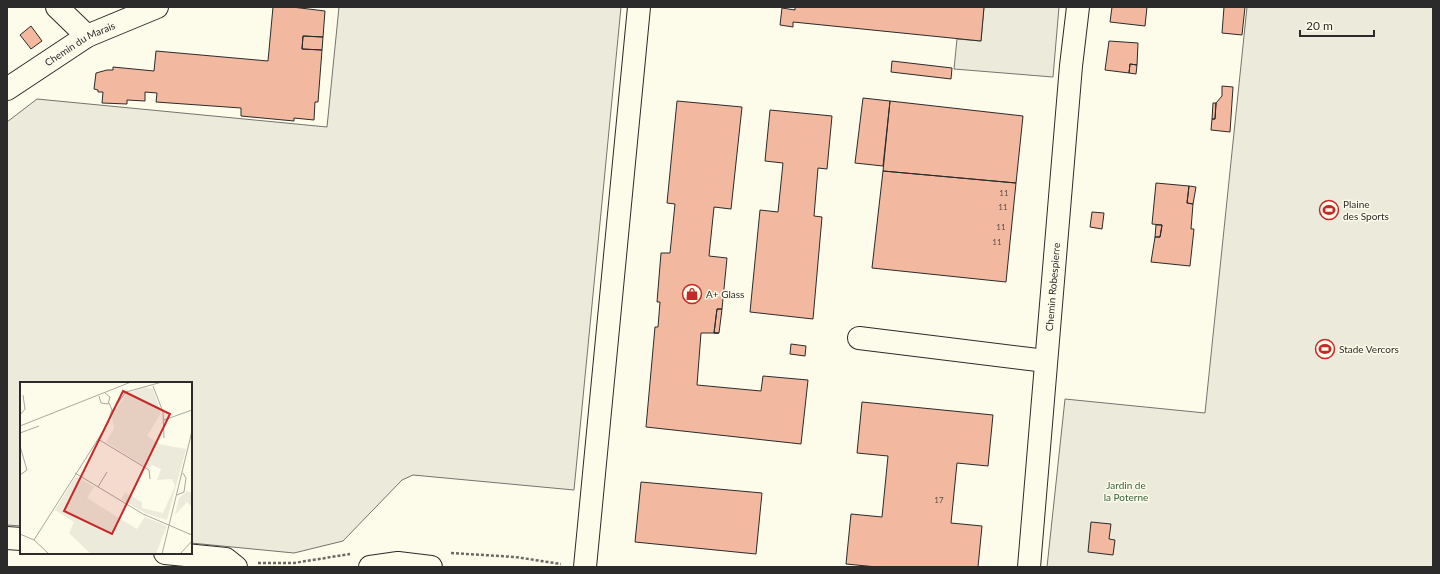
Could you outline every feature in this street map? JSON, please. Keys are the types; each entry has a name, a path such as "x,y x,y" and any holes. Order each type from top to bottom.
{"street":[{"path":"57,7 87,36"},
{"name":"Chemin du Marais","path":"7,89 87,36 157,7"},
{"path":"585,567 639,7"},
{"name":"Chemin Robespierre","path":"1029,567 1070,74 1078,7"},
{"path":"859,338 1046,361"},
{"path":"7,538 20,539"},
{"path":"168,554 186,561 226,559 236,567"},
{"path":"370,567 398,563 431,567"}],"green space":[{"path":"339,7 621,7 574,490 413,475 402,480 343,541 294,553 192,543 192,382 20,382 20,526 7,525 7,122 37,99 327,127"},
{"path":"984,7 1059,7 1053,77 954,69 957,39 981,41"},
{"name":"Plaine des Sports","path":"1247,7 1433,7 1433,567 1047,567 1065,399 1205,413"}],"building":[{"path":"273,7 292,7 325,11 323,37 303,36 302,49 322,50 318,102 315,102 314,120 294,118 294,121 241,116 241,108 156,102 157,93 145,92 145,101 127,100 127,104 102,103 103,92 98,92 98,90 94,89 96,73 113,70 113,67 154,71 156,51 268,61"},
{"path":"795,7 984,7 981,41 793,22 793,27 780,25 782,8 795,10"},
{"path":"1112,7 1147,7 1145,26 1110,22"},
{"path":"1224,7 1245,7 1242,35 1222,33"},
{"path":"31,26 42,41 31,49 20,35"},
{"path":"303,36 323,37 322,50 302,49"},
{"path":"1109,41 1138,43 1137,65 1130,64 1129,73 1105,70"},
{"path":"892,61 952,68 951,79 891,72"},
{"path":"1130,64 1137,65 1136,74 1129,73"},
{"path":"1222,86 1233,87 1230,132 1211,130 1212,119 1215,119 1216,103 1222,96"},
{"path":"863,98 890,101 883,166 855,163"},
{"path":"677,101 742,107 731,209 714,207 709,256 727,258 722,309 717,309 714,333 701,333 697,385 761,391 763,376 808,380 801,444 646,427 655,327 658,327 660,302 657,302 661,253 670,253 675,204 667,203"},
{"path":"890,101 1023,116 1016,183 883,171"},
{"path":"1213,103 1216,103 1215,119 1212,119"},
{"path":"770,110 832,116 827,169 818,168 814,216 822,217 813,319 750,312 760,210 778,212 783,163 765,161"},
{"path":"883,171 1016,183 1006,282 872,268"},
{"path":"1156,183 1189,186 1187,203 1193,204 1191,229 1194,229 1190,266 1151,262 1155,237 1160,237 1162,225 1152,224"},
{"path":"1189,186 1196,187 1193,204 1187,203"},
{"path":"1092,212 1104,213 1102,229 1090,227"},
{"path":"1156,225 1162,225 1160,237 1155,237"},
{"path":"717,309 722,309 719,333 714,333"},
{"path":"791,344 806,346 805,356 790,354"},
{"path":"862,402 993,415 988,466 957,463 951,523 982,526 978,567 877,567 846,564 851,514 882,517 888,456 857,453"},
{"path":"641,482 762,493 756,554 635,542"},
{"path":"1091,522 1111,524 1109,539 1115,540 1113,555 1088,552"}],"place":[{"name":"Plaine des Sports","path":"1329,210"},
{"name":"A+ Glass","path":"692,294"},
{"name":"Stade Vercors","path":"1325,349"}],"park label":[{"name":"Jardin de la Poterne","path":"1126,490"}]}
